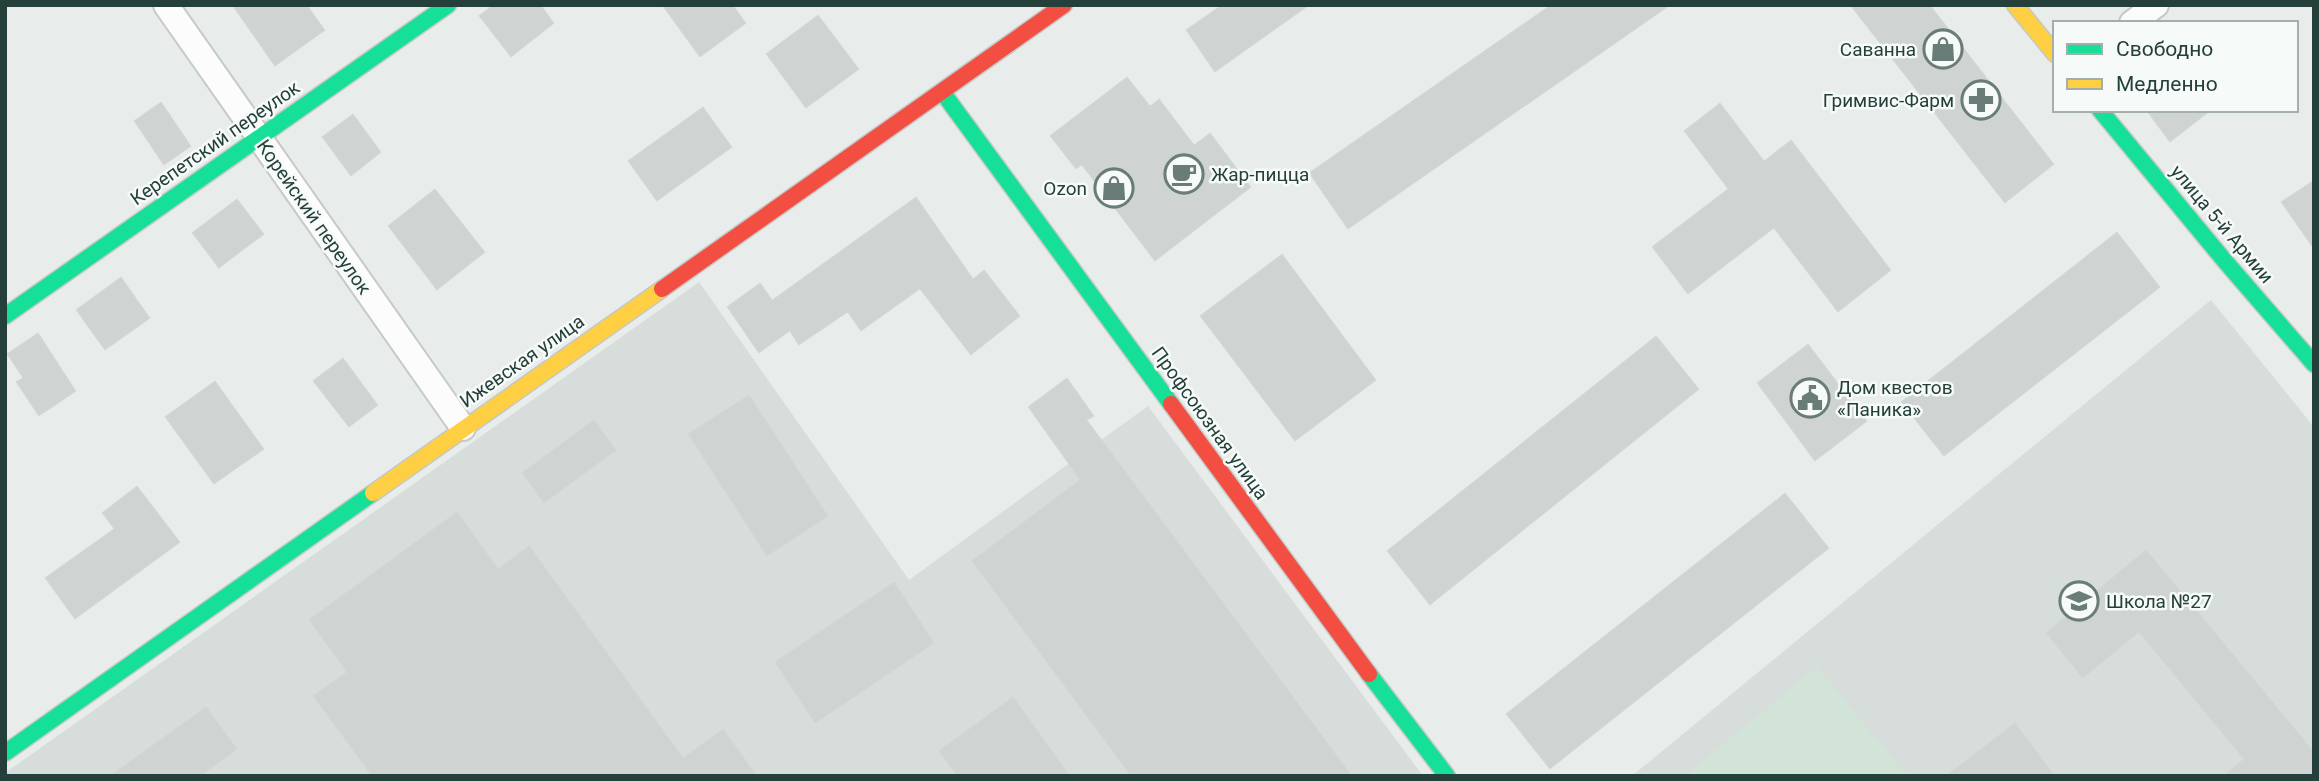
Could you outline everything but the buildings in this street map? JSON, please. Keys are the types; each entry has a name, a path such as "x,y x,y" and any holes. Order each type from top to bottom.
{"main road":[{"name":"Керепетский переулок","path":"5,316 448,5"},
{"name":"Ижевская улица","path":"5,753 1064,5"},
{"path":"2015,5 2053,52"},
{"name":"Профсоюзная улица","path":"943,93 1408,727 1447,776"},
{"name":"улица 5-й Армии","path":"2103,112 2224,261 2309,350"}],"street":[{"name":"Корейский переулок","path":"166,5 463,428"},
{"path":"2135,21 2156,5"}],"shaded area":[{"path":"699,282 909,580 1148,406 1423,776 5,776 5,773"},
{"name":"Школа №27","path":"2211,300 2314,427 2314,776 1632,776"}],"green space":[{"path":"1817,667 1907,776 1685,776"}],"traffic: fast":[{"path":"5,316 448,5"},
{"path":"943,93 1171,404"},
{"path":"2102,112 2314,364"},
{"path":"5,753 373,493"},
{"path":"1369,674 1447,776"}],"traffic: slow":[{"path":"2015,5 2053,52"},
{"path":"373,493 662,289"}],"traffic: jam":[{"path":"662,289 1064,5"},
{"path":"1171,404 1369,674"}],"place":[{"name":"Саванна","path":"1943,49"},
{"name":"Гримвис-Фарм","path":"1981,100"},
{"name":"Жар-пицца","path":"1184,174"},
{"name":"Ozon","path":"1114,188"},
{"name":"Дом квестов «Паника»","path":"1810,398"},
{"name":"Школа №27","path":"2079,601"}]}
